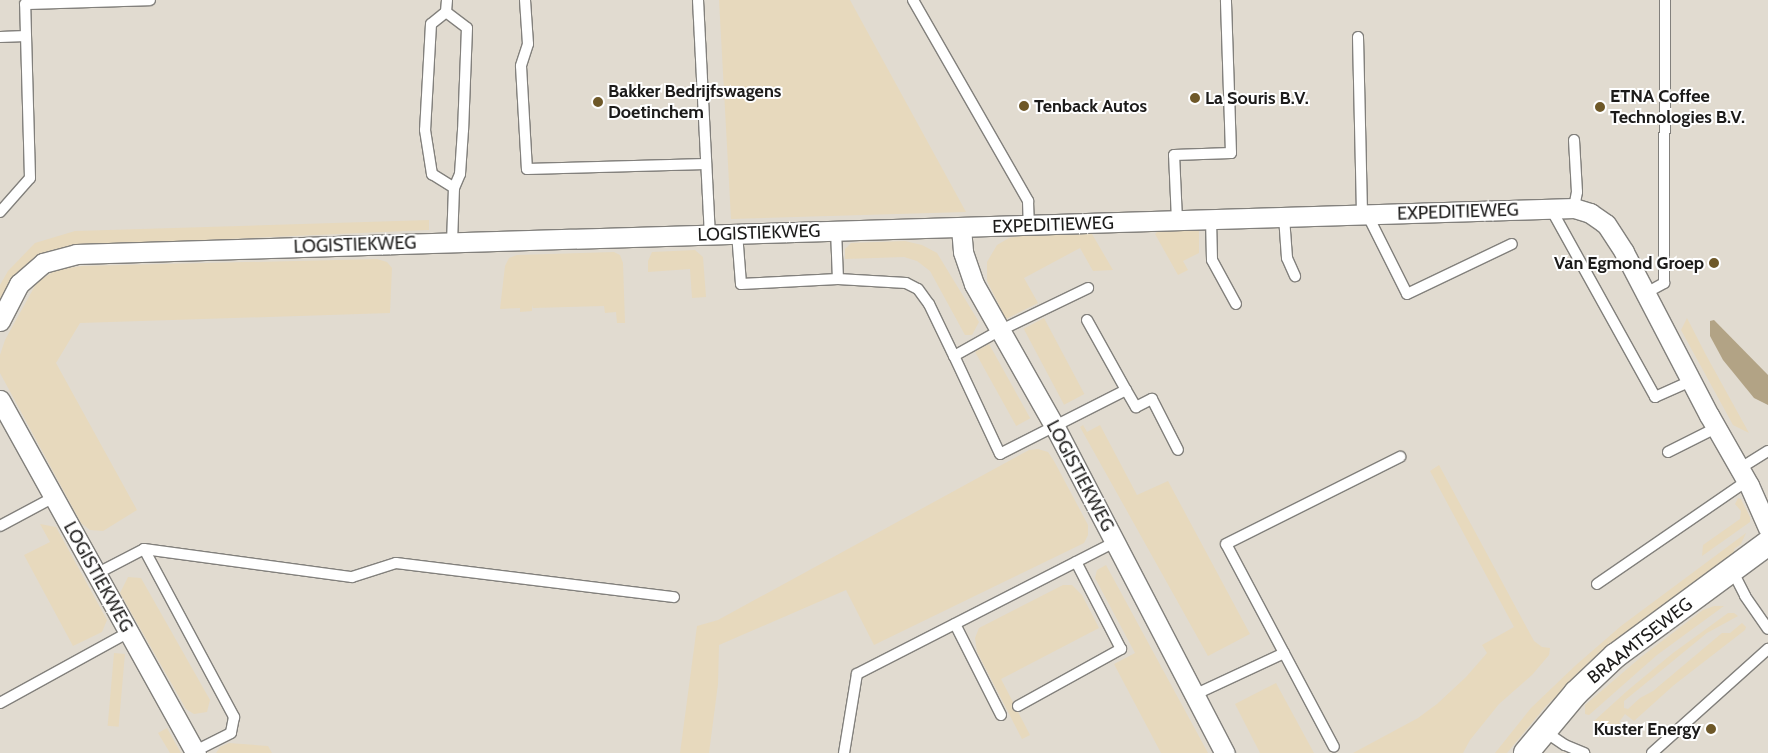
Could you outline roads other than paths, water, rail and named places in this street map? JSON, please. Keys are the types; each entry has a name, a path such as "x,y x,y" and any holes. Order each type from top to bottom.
{"street":[{"name":"EXPEDITIEWEG","path":"961,228 1574,208 1590,213 1606,224 1624,252 1716,428 1743,475 1768,528"},
{"name":"LOGISTIEKWEG","path":"0,321 19,284 43,263 76,254 836,230 961,228 963,252 974,284 1055,428 1225,753"},
{"name":"LOGISTIEKWEG","path":"0,400 196,752"},
{"name":"BRAAMTSEWEG","path":"1526,753 1576,693 1615,656 1768,542"}],"lane":[{"path":"0,212 30,178 25,4 150,0"},
{"path":"447,0 446,12 431,24 425,130 432,174 454,188"},
{"path":"525,0 528,44 521,66 527,168 706,164"},
{"path":"698,0 710,234"},
{"path":"913,0 1028,201 1030,225"},
{"path":"1177,220 1174,155 1231,153 1226,0"},
{"path":"1646,293 1664,283 1665,0"},
{"path":"446,12 467,28 460,174 454,188 452,242"},
{"path":"0,37 26,36"},
{"path":"1358,37 1364,214 1407,294 1512,244"},
{"path":"1574,140 1577,192 1574,208"},
{"path":"1552,209 1655,397 1691,381"},
{"path":"1284,217 1287,258 1295,276"},
{"path":"1211,219 1212,260 1236,304"},
{"path":"836,230 838,280"},
{"path":"737,233 741,284 838,280 906,283 918,289 929,304 1000,454 1055,428 1126,390"},
{"path":"954,356 1088,288"},
{"path":"1087,320 1136,407 1152,399 1178,450"},
{"path":"1668,452 1716,428"},
{"path":"1597,584 1743,475 1768,451"},
{"path":"1334,747 1226,544 1400,457"},
{"path":"0,526 54,497"},
{"path":"844,753 857,674 1115,542"},
{"path":"144,549 234,717 231,733 196,752"},
{"path":"96,574 144,549 352,576 396,563 674,597"},
{"path":"1018,706 1121,649 1076,562"},
{"path":"1732,570 1745,596 1768,629"},
{"path":"955,624 1001,715"},
{"path":"0,703 129,632"},
{"path":"1652,753 1768,649"},
{"path":"1194,695 1284,652"},
{"path":"1544,730 1565,745 1584,753"}],"place":[{"name":"La Souris B.V.","path":"1195,98"},
{"name":"Bakker Bedrijfswagens Doetinchem","path":"598,102"},
{"name":"Tenback Autos","path":"1024,106"},
{"name":"ETNA Coffee Technologies B.V.","path":"1600,107"},
{"name":"Van Egmond Groep","path":"1714,263"},
{"name":"Kuster Energy","path":"1711,729"}]}
